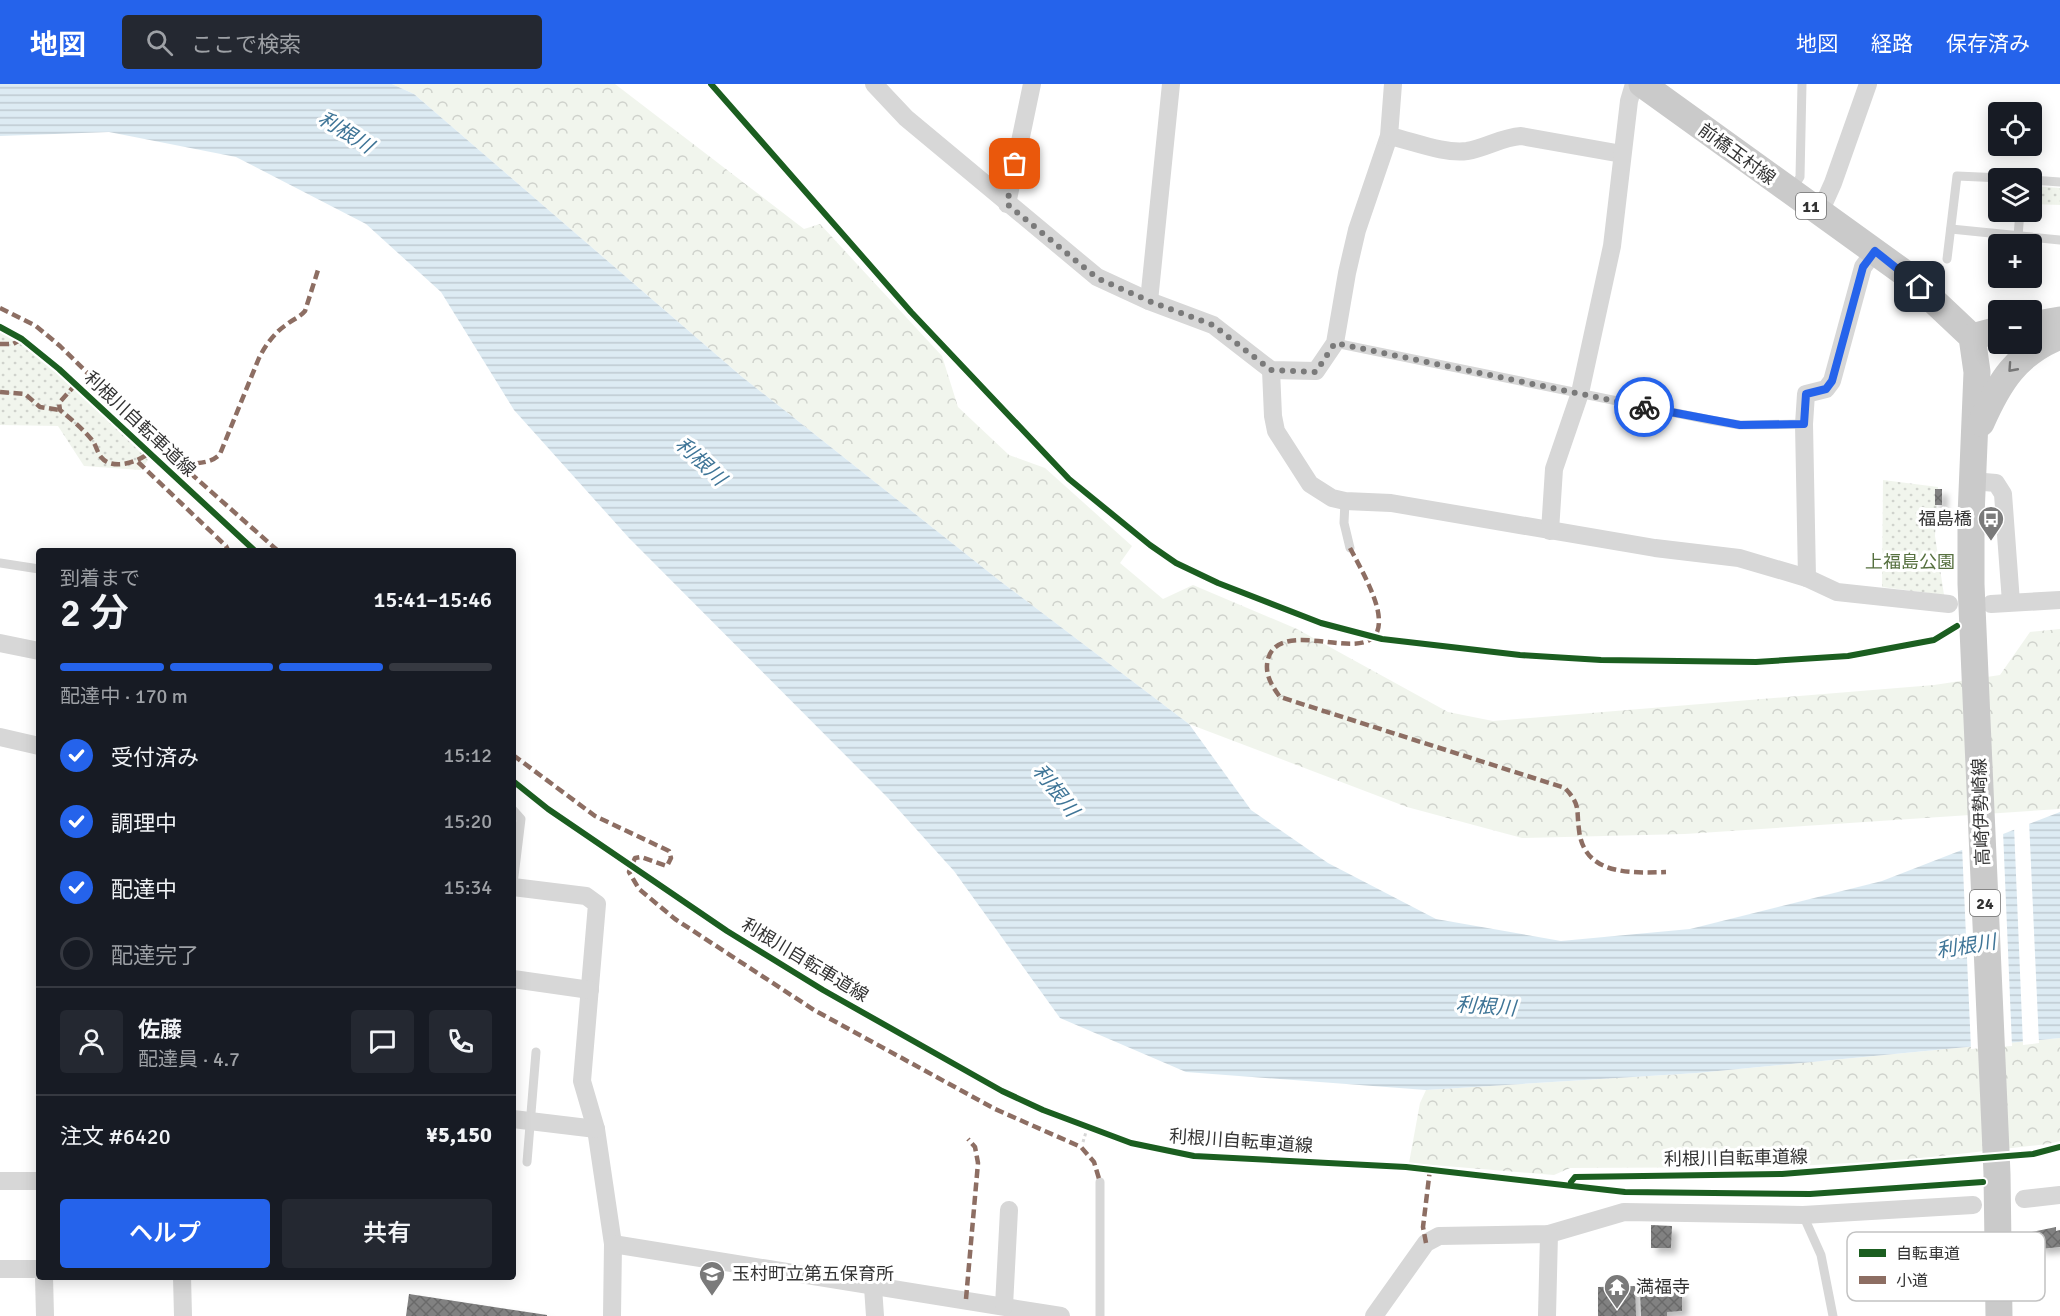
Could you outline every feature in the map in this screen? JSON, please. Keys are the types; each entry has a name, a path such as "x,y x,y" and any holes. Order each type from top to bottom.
{"main road":[{"name":"前橋玉村線","path":"1642,84 1903,272 1972,337"},
{"path":"2042,323 2060,320"},
{"path":"1972,337 1988,333"},
{"path":"1975,437 1995,391 2013,366 2025,354 2060,336"},
{"name":"高崎伊勢崎線","path":"1972,337 1977,372 1970,555 1998,1232"},
{"name":"高崎伊勢崎線","path":"1999,1301 1999,1316"}],"street":[{"path":"874,84 906,118 1097,278 1213,325 1271,370 1316,372 1335,343 1357,230 1389,136 1393,84"},
{"path":"1007,204 1032,84"},
{"path":"1149,301 1171,84"},
{"path":"1550,531 1554,469 1580,393 1612,246 1629,101 1634,84"},
{"path":"1820,212 1833,183 1868,84"},
{"path":"1389,136 1456,151 1521,136 1622,154"},
{"path":"1807,578 1804,424 1806,394 1826,389 1832,381 1863,267 1875,251"},
{"path":"1271,370 1276,431 1310,484 1332,498 1390,503 1550,531 1739,558 1807,578 1837,592 1948,604"},
{"path":"1972,481 1996,483 2003,494 2012,602"},
{"path":"1991,604 2060,600"},
{"path":"0,643 36,650"},
{"path":"0,737 36,745"},
{"path":"516,886 586,896 597,904 582,1081 596,1129 613,1244 612,1316"},
{"path":"516,979 590,990"},
{"path":"521,1120 596,1129"},
{"path":"0,1181 36,1181"},
{"path":"2024,1199 2060,1195"},
{"path":"1374,1316 1426,1243 1434,1238 1549,1234 1624,1212 1803,1215 1973,1205"},
{"path":"1004,1306 1009,1210"},
{"path":"1547,1316 1549,1234"},
{"path":"613,1244 1061,1316"},
{"path":"0,1269 36,1269"},
{"path":"44,1280 45,1316"},
{"path":"182,1280 183,1316"},
{"path":"873,1287 875,1316"}],"lane":[{"path":"1791,193 1800,177 1802,84"},
{"path":"1947,259 1957,176 1988,177"},
{"path":"2042,181 2060,182"},
{"path":"1951,228 2001,234"},
{"path":"2042,238 2060,240"},
{"path":"1335,343 1740,425 1804,424"},
{"path":"1346,501 1344,523 1350,548"},
{"path":"0,563 36,569"},
{"path":"516,813 521,819 516,861"},
{"path":"527,1162 521,1120 536,1052"},
{"path":"1100,1182 1100,1316"},
{"path":"1803,1215 1821,1255 1833,1316"}],"path":[{"path":"1079,1124 1095,1131"},
{"path":"1083,1142 1086,1132"}],"green space":[{"path":"392,84 615,84 804,229 820,224 942,356 958,407 1009,455 1045,468 1132,546 1120,563 1163,599 1193,585 1297,629 1448,712 1493,721 1934,685 2000,675 2030,632 2060,629 2060,809 1685,834 1522,838 1407,807 1189,724 1000,581 741,376 414,94"},
{"path":"2042,187 2060,188 2060,205 2042,204"},
{"path":"0,331 24,346 80,392 148,460 141,470 84,466 58,426 0,425"},
{"name":"上福島公園","path":"1883,480 1938,487 1935,536 1944,595 1882,587"},
{"path":"2060,1038 2060,1141 2048,1144 1905,1160 1777,1167 1570,1168 1554,1175 1409,1163 1420,1103 1426,1090 1697,1073"}],"water":[{"name":"利根川","path":"0,84 392,84 414,94 741,376 1000,581 1189,724 1251,810 1328,863 1436,919 1561,941 1690,929 1882,881 2060,812 2060,1038 1697,1073 1426,1090 1186,1072 1060,1018 954,871 888,798 629,538 514,410 441,292 366,224 236,157 109,132 0,136"}],"pier":[{"path":"2029,820 2039,1043 2023,1045 2014,826"},
{"path":"2003,831 2012,1046 1971,1049 1962,846"}],"building":[{"path":"1935,489 1942,489 1942,505 1935,505"},
{"path":"1651,1225 1672,1226 1671,1248 1651,1248"},
{"path":"2056,1227 2056,1231 2060,1230 2060,1247 2045,1248 2045,1232 2032,1232"},
{"path":"1635,1286 1636,1316 1598,1316 1598,1287"},
{"path":"1682,1290 1682,1311 1667,1312 1667,1316 1641,1316 1640,1292"},
{"path":"409,1294 547,1315 547,1316 406,1316"}],"marked path":[{"path":"0,308 36,326 60,346 180,464 201,463 216,458 220,454 261,353 278,332 305,311 318,270"},
{"path":"0,344 13,344 22,339"},
{"path":"76,384 59,403 60,410 88,436 101,457 112,464 125,464 149,453"},
{"path":"0,392 25,394 40,407 60,410"},
{"path":"138,462 227,548"},
{"path":"180,464 275,548"},
{"path":"1350,548 1375,599 1378,629 1370,640 1354,644 1293,640 1277,646 1268,659 1267,670 1280,697 1565,788 1576,803 1579,830 1583,845 1590,856 1600,864 1612,869 1666,872"},
{"path":"516,757 595,816 669,851 671,858 667,866 641,857 635,858 629,872 639,889 675,919 814,1010 995,1109 1081,1147 1094,1162 1100,1182"},
{"path":"966,1299 978,1163 975,1147 968,1139"},
{"path":"1426,1243 1423,1227 1430,1169"}],"cycle path":[{"path":"711,84 911,312 1069,479 1150,545 1176,563 1218,583 1321,623 1382,639 1520,655 1601,660 1756,662 1848,656 1934,640 1957,626"},
{"name":"利根川自転車道線","path":"0,327 22,339 59,369 252,548"},
{"name":"利根川自転車道線","path":"516,783 548,809 727,931 823,990 1002,1091 1043,1110 1131,1143 1194,1156 1406,1167 1625,1192 1810,1194 1983,1182"},
{"name":"利根川自転車道線","path":"1571,1182 1575,1177 1782,1174 2033,1154 2060,1147"}],"way so far":[{"path":"1015,164 1007,204 1097,278 1213,325 1271,370 1316,372 1335,343 1644,407"}],"place":[{"name":"福島橋","path":"1991,542"},
{"name":"玉村町立第五保育所","path":"712,1297"},
{"name":"満福寺","path":"1617,1310"}],"route":[{"path":"1644,407 1740,425 1804,424 1806,394 1826,389 1832,381 1866,261 1875,251 1920,287"}]}
